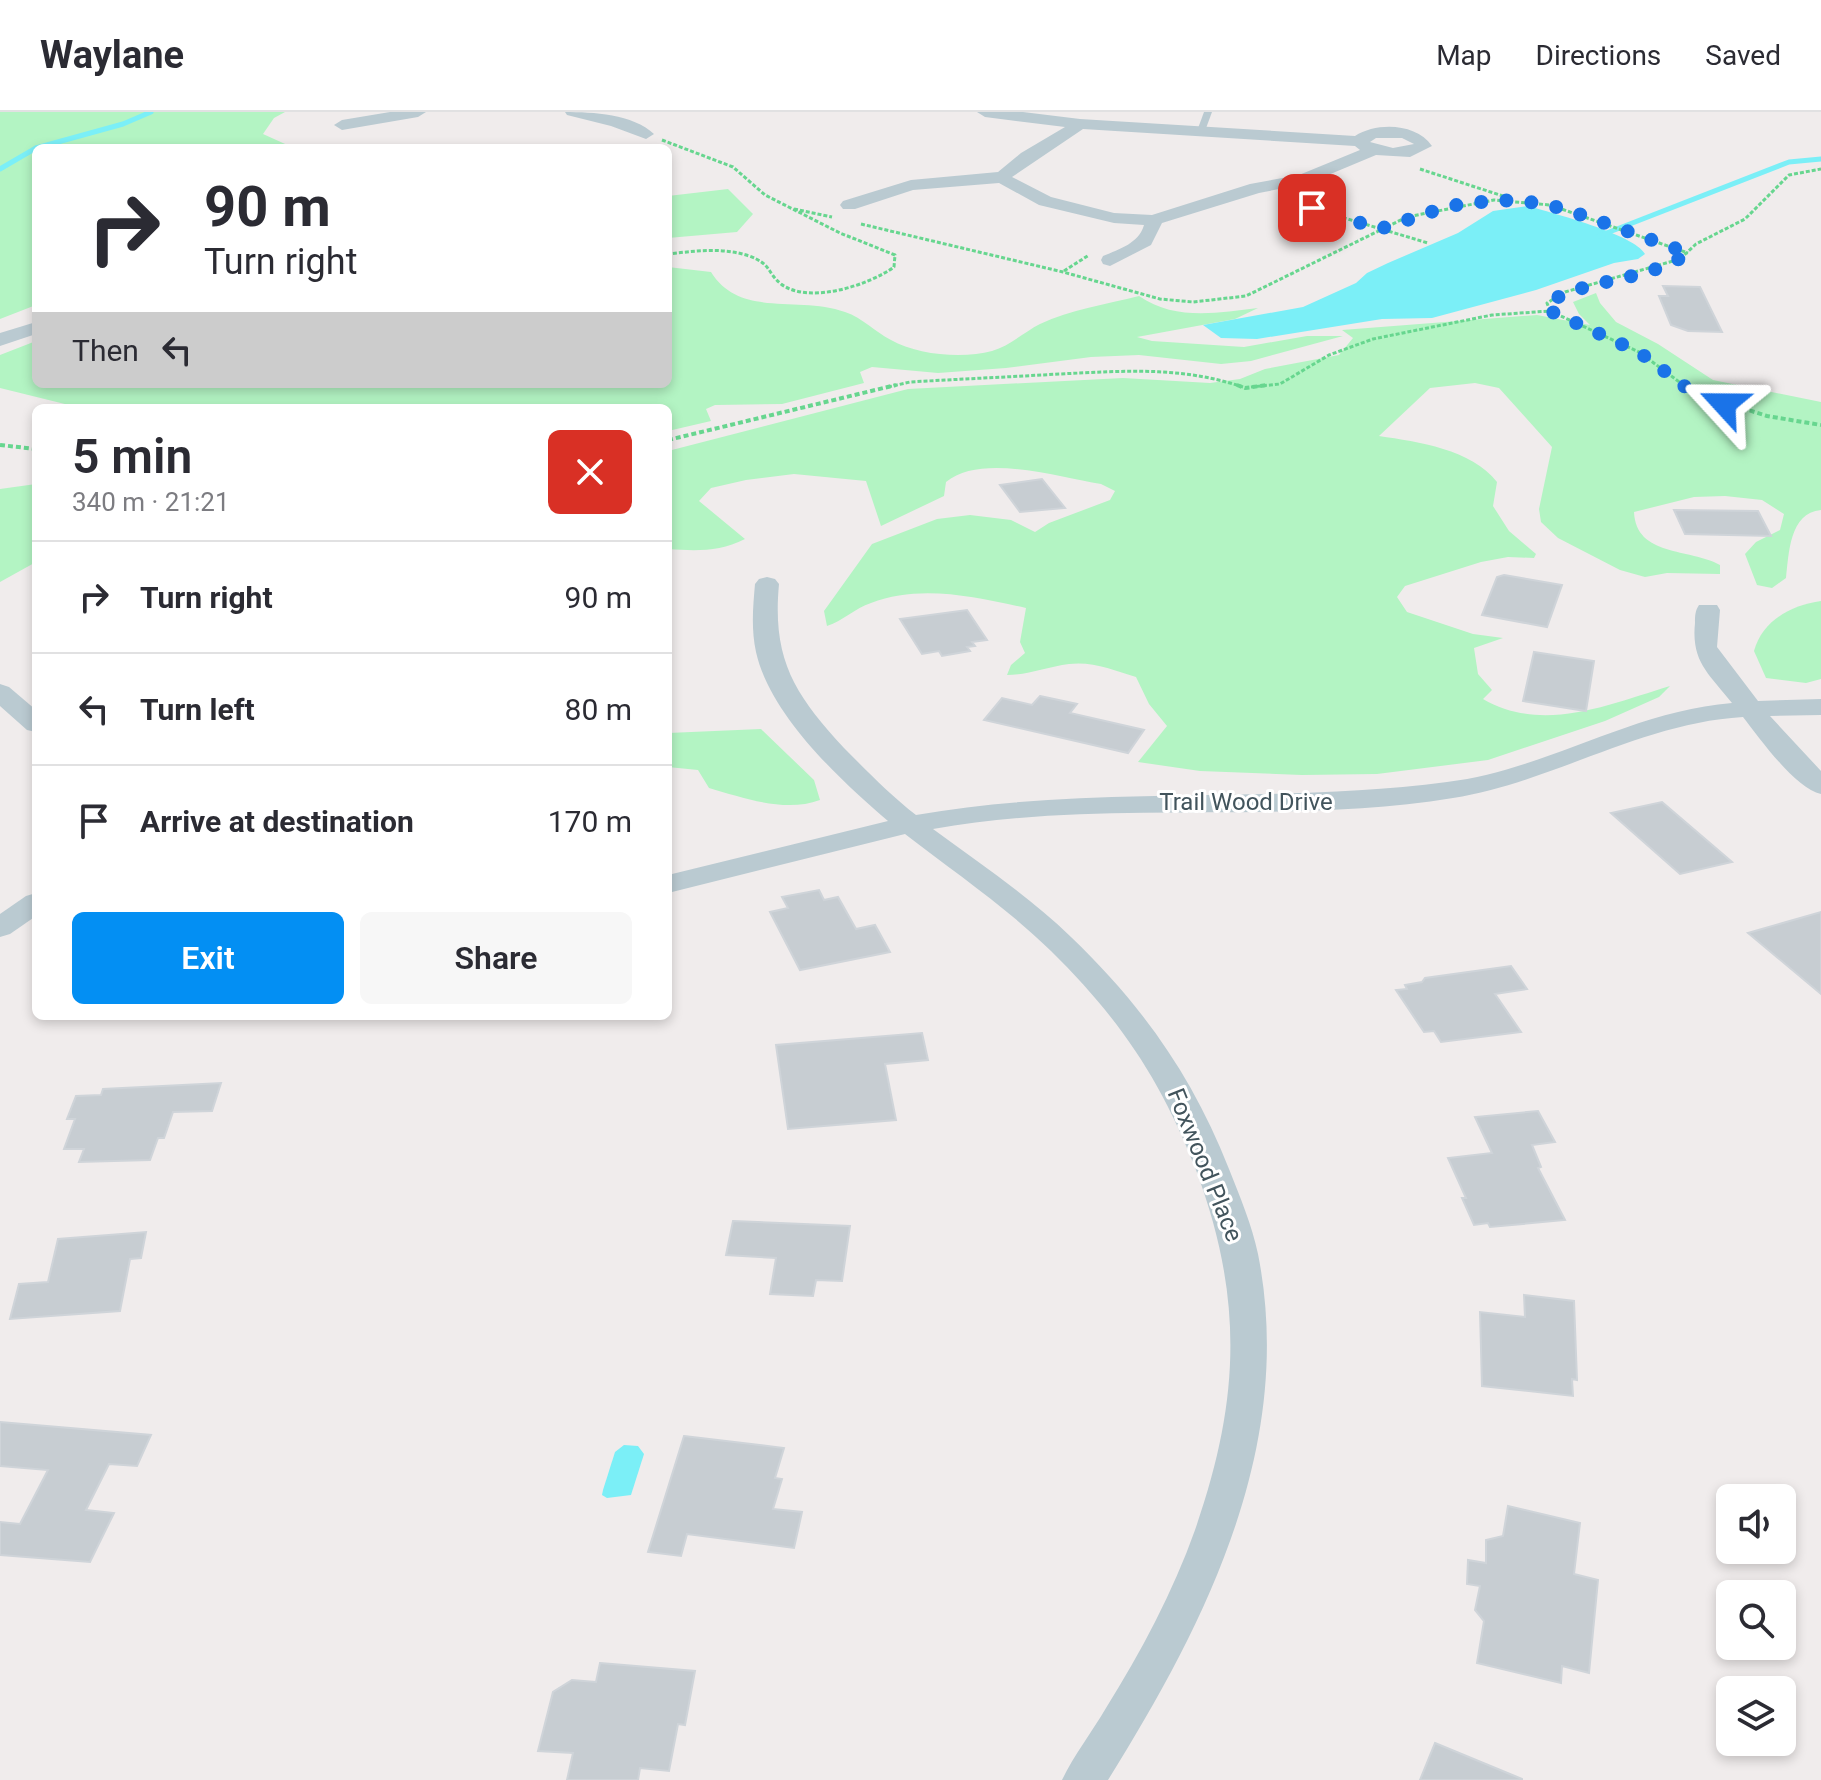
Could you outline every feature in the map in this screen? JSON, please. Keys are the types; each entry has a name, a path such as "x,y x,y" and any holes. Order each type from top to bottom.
{"street":[{"path":"342,125 418,112"},
{"path":"985,112 1080,124 1201,131 1367,146 1405,152 1424,146 1413,136 1394,132 1375,133 1367,146 1303,179 1252,190 1153,220 1114,218 1045,201 1008,183 1003,177"},
{"path":"1393,112 1394,132"},
{"path":"583,113 646,134"},
{"path":"842,212 911,185 1003,177 1014,163 1049,146 1080,124"},
{"path":"1110,260 1149,238 1153,220"},
{"path":"0,340 32,329"},
{"name":"Foxwood Place","path":"767,584 764,632 772,664 786,695 804,720 858,778 909,824 1045,928 1086,970 1137,1032 1178,1090 1233,1226 1241,1257 1249,1325 1248,1376 1241,1426 1220,1521 1177,1623 1116,1732 1084,1780"},
{"path":"1708,610 1705,647 1749,711 1821,786"},
{"path":"0,692 32,720"},
{"name":"Trail Wood Drive","path":"672,883 856,834 1039,807 1329,802 1454,790 1540,766 1669,720 1821,707"},
{"path":"0,928 32,905"}],"lane":[{"path":"1201,131 1208,112"}],"path":[{"path":"646,134 733,167 765,195 840,233 895,255 894,267 881,278 820,291 794,289 780,283 767,264 741,254 720,251 672,254"},
{"path":"1367,146 1515,200"},
{"path":"1550,311 1547,303 1565,292 1671,263 1696,244 1745,219 1789,175 1821,169"},
{"path":"1252,190 1428,243"},
{"path":"860,224 1063,272 1160,299 1193,302 1246,296 1380,229 1465,203 1515,200 1550,205 1688,253"},
{"path":"794,209 842,212"},
{"path":"672,439 910,382 1135,370 1181,371 1210,376 1245,388 1280,384 1329,355 1373,339 1492,315 1550,311 1639,352 1692,392 1767,416 1821,425"},
{"path":"0,445 32,449"}],"green space":[{"path":"0,112 285,112 274,118 263,134 285,144 32,144 32,307 0,319"},
{"path":"728,189 753,214 737,232 672,238 672,196"},
{"path":"672,267 711,272 723,287 754,301 828,307 845,312 902,345 940,354 968,355 992,351 1052,319 1139,296 1153,304 1182,312 1212,313 1258,308 1235,319 1137,337 1152,341 1244,347 1307,336 1343,336 1251,361 1221,364 1139,355 938,373 872,367 860,372 864,383 782,404 715,405 706,409 711,421 672,430 672,404 65,404 0,388 0,355 32,343 32,388 672,388"},
{"path":"1596,293 1616,322 1658,344 1713,380 1821,402 1821,510 1802,519 1790,547 1786,578 1772,588 1757,585 1745,554 1756,542 1780,530 1784,514 1762,500 1694,497 1634,512 1637,526 1644,537 1666,549 1720,565 1720,574 1667,573 1645,577 1620,570 1558,538 1541,522 1539,509 1552,447 1499,388 1475,383 1430,388 1379,436 1443,449 1486,471 1497,482 1493,506 1509,531 1536,554 1534,558 1508,557 1481,562 1405,586 1397,597 1407,612 1473,634 1503,638 1474,648 1478,674 1492,690 1483,699 1506,709 1529,714 1576,712 1670,686 1659,697 1605,721 1488,760 1377,774 1302,775 1200,771 1138,762 1167,726 1149,704 1136,677 1078,663 1007,675 1011,665 1025,653 1020,642 1026,608 948,594 909,594 865,605 827,626 824,611 872,544 937,519 970,515 1011,520 1035,532 1049,523 1110,500 1115,491 1101,484 1020,470 979,469 961,473 946,482 944,496 881,526 866,481 794,474 746,480 711,488 699,501 745,539 707,550 672,549 672,450 908,389 1123,378 1210,383 1240,379 1265,369 1339,355 1353,338 1342,330 1537,315 1590,325 1573,302"},
{"path":"32,485 32,564 0,582 0,489"},
{"path":"1821,601 1821,679 1806,683 1766,678 1754,651 1764,631 1779,616 1799,606"},
{"path":"761,729 814,780 820,800 779,805 709,788 698,770 672,767 672,733"}],"water":[{"path":"1528,206 1609,232 1638,246 1645,254 1638,259 1614,263 1536,290 1432,318 1382,319 1257,339 1221,338 1203,325 1303,307 1356,283 1367,273 1458,233 1493,211"},
{"path":"624,1445 638,1446 644,1454 631,1495 607,1498 602,1495 615,1452"}],"building":[{"path":"1663,286 1700,287 1722,332 1688,331 1671,325 1659,296 1668,296"},
{"path":"1042,479 1065,508 1020,512 1000,485"},
{"path":"1674,510 1758,511 1771,536 1685,534"},
{"path":"1504,575 1562,585 1547,627 1482,615 1497,577"},
{"path":"967,610 987,640 972,642 975,646 967,647 970,651 942,656 939,651 922,654 900,619"},
{"path":"1534,652 1594,661 1586,711 1523,701"},
{"path":"1040,696 1077,704 1070,713 1144,730 1128,753 984,720 1002,698 1032,705"},
{"path":"1662,802 1732,862 1680,874 1611,813"},
{"path":"819,890 824,900 838,897 856,929 875,925 890,952 800,970 770,912 788,908 782,897"},
{"path":"1821,912 1821,994 1748,933"},
{"path":"1511,966 1527,989 1495,994 1521,1032 1441,1042 1434,1031 1424,1032 1396,990 1407,989 1405,985 1422,982 1425,978"},
{"path":"922,1033 928,1060 885,1064 896,1120 788,1129 776,1045"},
{"path":"221,1083 212,1111 173,1112 164,1138 158,1138 150,1160 79,1162 84,1149 64,1149 75,1119 67,1119 76,1096 101,1095 103,1089"},
{"path":"1538,1111 1555,1142 1532,1145 1541,1167 1538,1168 1565,1220 1490,1227 1488,1223 1474,1225 1448,1158 1492,1153 1475,1117"},
{"path":"733,1221 850,1226 842,1281 816,1280 813,1296 770,1294 776,1258 726,1255"},
{"path":"146,1232 141,1258 130,1259 120,1311 10,1319 19,1284 48,1282 58,1239"},
{"path":"1524,1295 1574,1301 1577,1380 1572,1379 1573,1396 1482,1386 1480,1312 1525,1317"},
{"path":"0,1422 151,1435 137,1466 109,1464 86,1510 114,1513 90,1562 0,1555 0,1522 20,1524 48,1470 0,1466"},
{"path":"684,1436 784,1448 775,1478 782,1479 773,1509 802,1512 794,1548 687,1534 681,1556 648,1552"},
{"path":"1508,1506 1580,1523 1574,1574 1598,1580 1589,1673 1562,1666 1561,1683 1477,1663 1484,1621 1475,1610 1480,1586 1467,1584 1468,1560 1486,1563 1486,1540 1503,1536"},
{"path":"600,1663 695,1671 685,1725 678,1724 669,1771 640,1768 638,1780 567,1780 573,1753 538,1751 553,1692 572,1680 596,1682"},
{"path":"1435,1743 1522,1779 1522,1780 1420,1780"}],"waterway":[{"path":"50,144 123,124 151,112"},
{"path":"0,169 32,150"},
{"path":"1599,236 1789,162 1821,159"}],"route":[{"path":"1312,208 1380,229 1407,217 1465,203 1515,200 1550,205 1688,253 1671,263 1565,292 1547,303 1550,311 1639,352 1692,392 1724,404"}]}
